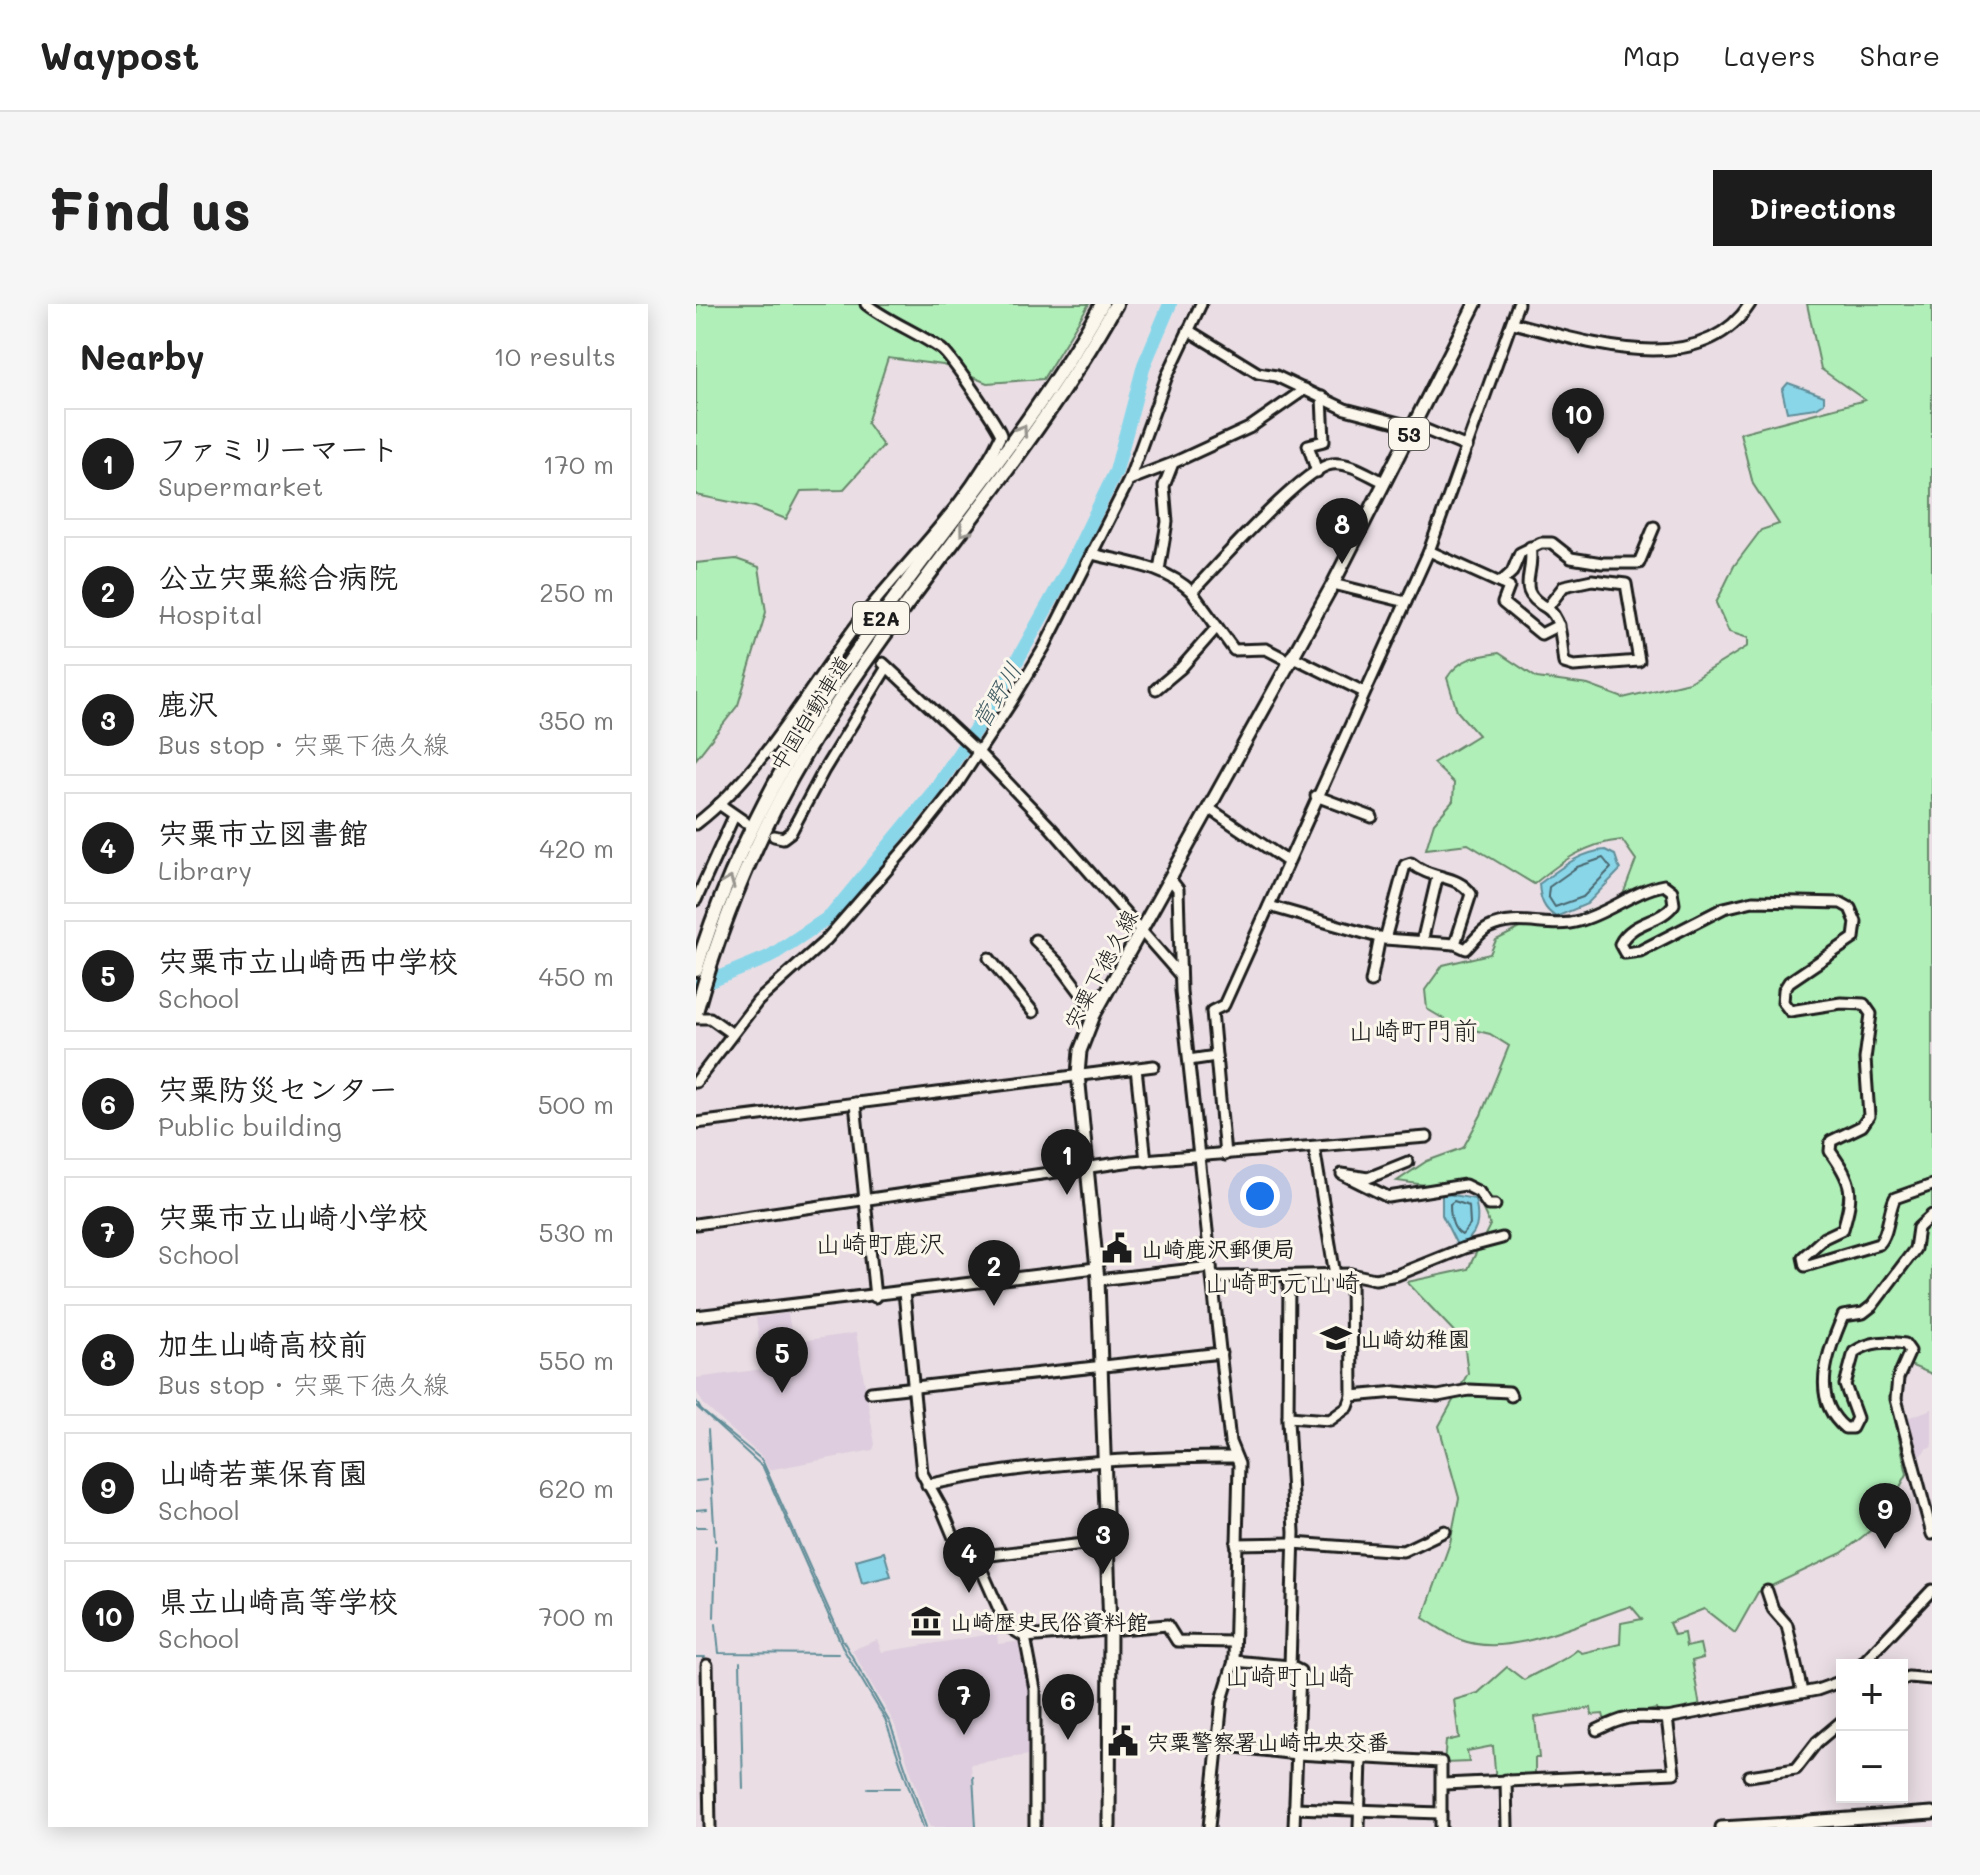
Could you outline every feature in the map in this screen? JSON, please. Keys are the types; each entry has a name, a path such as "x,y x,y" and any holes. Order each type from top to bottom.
{"highway":[{"name":"中国自動車道","path":"696,970 742,851 804,732 868,635 997,467 1102,304"},
{"name":"中国自動車道","path":"696,1015 715,952 774,812 815,739 878,643 1045,419 1116,304"}],"main road":[{"name":"宍粟下徳久線","path":"1109,1827 1109,1541 1097,1274 1078,1074 1083,1040 1333,584 1475,304"},
{"path":"1808,1824 1932,1813"}],"street":[{"path":"696,824 719,804 855,637 982,467 1001,435 997,424 985,412 943,350 866,304"},
{"path":"696,1082 758,1001 826,940 954,789 1045,646 1092,554 1129,480 1167,376 1201,304"},
{"path":"1225,1155 1212,1011 1224,1005 1429,551 1518,304"},
{"path":"1513,323 1601,345 1662,349 1697,343 1732,327 1750,304"},
{"path":"1188,330 1258,373 1276,376 1345,409 1413,426 1467,447"},
{"path":"1129,480 1249,428 1305,389"},
{"path":"1317,472 1308,445 1324,441 1322,397"},
{"path":"1159,570 1167,522 1164,486 1173,463"},
{"path":"1192,592 1270,509 1328,464 1345,464 1384,482"},
{"path":"1500,583 1512,572 1520,553 1530,547 1552,543 1571,558 1602,563 1639,563 1654,527"},
{"path":"1530,547 1528,592 1532,600 1554,613 1559,625 1564,663 1574,666 1639,661 1626,584 1592,580 1564,586 1547,608"},
{"path":"1429,551 1509,587 1503,603 1541,634 1559,625"},
{"path":"1092,554 1176,577 1192,592 1234,650 1266,649 1364,692"},
{"path":"1333,584 1406,602"},
{"path":"1156,689 1181,668 1217,627"},
{"path":"774,836 783,838 791,832 885,665 978,752 1050,827 1180,975"},
{"path":"1316,796 1372,817"},
{"path":"719,804 745,822"},
{"path":"1210,809 1287,861"},
{"path":"696,900 734,816"},
{"path":"1371,982 1405,865 1411,863 1423,873 1460,881 1471,894 1455,944"},
{"path":"1422,942 1437,878"},
{"path":"1171,880 1178,889 1180,975 1189,1060 1221,1353 1234,1457 1239,1464 1234,1661 1222,1700 1209,1827"},
{"path":"1269,906 1383,938 1455,944 1466,949 1488,928 1527,920 1553,926 1577,922 1603,913 1648,888 1664,885 1672,891 1674,904 1668,912 1625,934 1620,944 1625,953 1640,951 1724,908 1753,901 1841,903 1850,908 1856,922 1854,938 1789,982 1783,1002 1790,1011 1841,1003 1864,1004 1871,1014 1865,1059 1869,1116 1862,1126 1831,1141 1830,1151 1844,1170 1852,1199 1843,1229 1814,1244 1803,1257 1805,1266 1879,1244 1884,1239 1888,1212 1895,1198 1932,1185"},
{"path":"1035,940 1059,964 1089,1004 1098,1008"},
{"path":"989,958 1033,1012"},
{"path":"696,1015 710,1018 731,1033"},
{"path":"1189,1060 1216,1056"},
{"path":"696,1123 1154,1066"},
{"path":"1136,1068 1146,1161"},
{"path":"855,1103 875,1297"},
{"path":"696,1224 1146,1161 1427,1137"},
{"path":"1314,1147 1335,1275"},
{"path":"1408,1162 1368,1178 1342,1174 1388,1197 1465,1185 1479,1192 1485,1203 1495,1205"},
{"path":"1932,1215 1918,1228 1915,1249 1872,1306 1863,1313 1843,1316 1828,1352 1824,1387 1835,1419 1845,1428 1852,1428 1857,1418 1845,1385 1854,1352 1866,1343 1886,1341 1905,1344 1910,1351 1898,1378 1896,1399 1932,1534"},
{"path":"696,1316 1097,1274 1351,1274 1375,1279 1397,1275 1464,1248 1502,1238"},
{"path":"1288,1417 1330,1420 1348,1407 1352,1396 1351,1274"},
{"path":"1289,1276 1288,1417 1293,1543 1290,1666"},
{"path":"904,1292 919,1451 927,1485 942,1509 962,1557 983,1573 1006,1625 1025,1637 1167,1625 1177,1641 1234,1642"},
{"path":"871,1392 1221,1353"},
{"path":"1352,1396 1396,1392 1438,1396 1484,1389 1509,1392 1511,1396"},
{"path":"927,1485 965,1477 1104,1462 1234,1457"},
{"path":"1236,1544 1293,1543 1403,1551 1445,1531"},
{"path":"972,1563 982,1556 1109,1541"},
{"path":"1867,1659 1932,1590"},
{"path":"1767,1591 1773,1609 1787,1625 1802,1692"},
{"path":"1025,1637 1035,1689 1035,1827"},
{"path":"1234,1661 1290,1666 1300,1671 1294,1827"},
{"path":"707,1665 710,1827"},
{"path":"1908,1677 1932,1679"},
{"path":"1597,1730 1643,1714 1667,1718 1836,1683"},
{"path":"696,1688 707,1687"},
{"path":"1444,1784 1674,1773 1667,1718"},
{"path":"1749,1776 1796,1769 1817,1742 1836,1726"},
{"path":"1219,1745 1297,1754 1441,1762 1444,1784 1441,1827"},
{"path":"1359,1827 1361,1758"},
{"path":"1506,1780 1507,1827"},
{"path":"1294,1808 1440,1813"},
{"path":"1721,1827 1808,1824"}],"shaded area":[{"path":"788,1313 793,1342 856,1333 875,1444 873,1450 769,1470 762,1457 704,1405 696,1391 696,1378 763,1369 756,1318"},
{"path":"1932,1409 1932,1447 1927,1448 1907,1474 1896,1422"},
{"path":"997,1633 998,1644 1023,1641 1031,1685 1029,1755 971,1764 975,1827 930,1827 894,1723 852,1650 877,1640 882,1652"}],"green space":[{"path":"696,304 1089,304 1043,379 987,383 943,365 888,358 867,423 883,446 843,490 801,491 786,519 755,507 696,495"},
{"path":"1807,304 1932,304 1932,1374 1910,1365 1889,1394 1907,1474 1881,1522 1842,1553 1758,1592 1735,1633 1704,1609 1669,1623 1674,1635 1684,1633 1686,1647 1700,1644 1703,1658 1692,1661 1700,1707 1658,1716 1656,1709 1605,1721 1603,1714 1592,1715 1591,1708 1535,1717 1539,1758 1535,1758 1535,1781 1496,1783 1493,1746 1467,1751 1469,1762 1444,1763 1446,1741 1459,1738 1454,1700 1478,1693 1507,1667 1524,1680 1577,1650 1582,1653 1620,1644 1621,1623 1642,1619 1631,1606 1524,1642 1480,1645 1446,1633 1423,1618 1450,1543 1459,1498 1439,1426 1468,1373 1464,1342 1407,1282 1468,1269 1490,1225 1475,1192 1397,1181 1427,1161 1463,1148 1481,1115 1509,1046 1490,1034 1454,1025 1427,1009 1425,990 1443,965 1490,954 1496,940 1537,920 1547,928 1622,897 1636,860 1622,840 1609,842 1575,854 1534,884 1468,844 1426,849 1434,823 1453,801 1454,783 1433,763 1478,735 1457,711 1447,678 1463,662 1499,653 1537,678 1588,685 1623,698 1689,682 1748,646 1748,638 1729,632 1716,603 1734,566 1761,530 1779,524 1753,484 1740,433 1865,400 1821,369"},
{"path":"736,559 759,567 766,612 738,705 696,759 696,563"}],"water":[{"path":"1788,383 1824,396 1824,403 1816,408 1787,412 1782,390"},
{"path":"1605,850 1615,855 1620,870 1587,904 1556,917 1552,914 1543,903 1539,884 1578,858"},
{"path":"1442,1193 1475,1199 1476,1227 1470,1238 1458,1247 1442,1215"},
{"path":"884,1552 891,1576 862,1583 856,1560"}],"waterway":[{"name":"菅野川","path":"696,987 769,957 831,916 934,791 995,700 1071,564 1116,471 1144,365 1170,304"},
{"path":"696,1401 701,1410 762,1460 842,1639 890,1723 926,1827"},
{"path":"696,1406 763,1467 844,1650 885,1719 923,1827"},
{"path":"708,1430 715,1541"},
{"path":"696,1481 706,1480"},
{"path":"696,1510 707,1509"},
{"path":"696,1527 707,1527"},
{"path":"714,1617 716,1546"},
{"path":"716,1624 719,1653 838,1654"},
{"path":"696,1657 705,1657"},
{"path":"740,1662 743,1789"},
{"path":"973,1776 976,1827"},
{"path":"868,1788 900,1788"}],"place":[{"name":"県立山崎高等学校","path":"1578,454"},
{"name":"加生山崎高校前","path":"1342,564"},
{"name":"ファミリーマート","path":"1067,1195"},
{"name":"山崎鹿沢郵便局","path":"1117,1248"},
{"name":"公立宍粟総合病院","path":"994,1306"},
{"name":"山崎幼稚園","path":"1336,1338"},
{"name":"宍粟市立山崎西中学校","path":"782,1393"},
{"name":"山崎若葉保育園","path":"1885,1549"},
{"name":"鹿沢","path":"1103,1574"},
{"name":"宍粟市立図書館","path":"969,1593"},
{"name":"山崎歴史民俗資料館","path":"926,1621"},
{"name":"宍粟市立山崎小学校","path":"964,1735"},
{"name":"宍粟防災センター","path":"1068,1740"},
{"name":"宍粟警察署山崎中央交番","path":"1123,1741"}],"district":[{"name":"山崎町門前","path":"1413,1030"},
{"name":"山崎町鹿沢","path":"880,1243"},
{"name":"山崎町元山崎","path":"1282,1282"},
{"name":"山崎町山崎","path":"1289,1675"}]}
